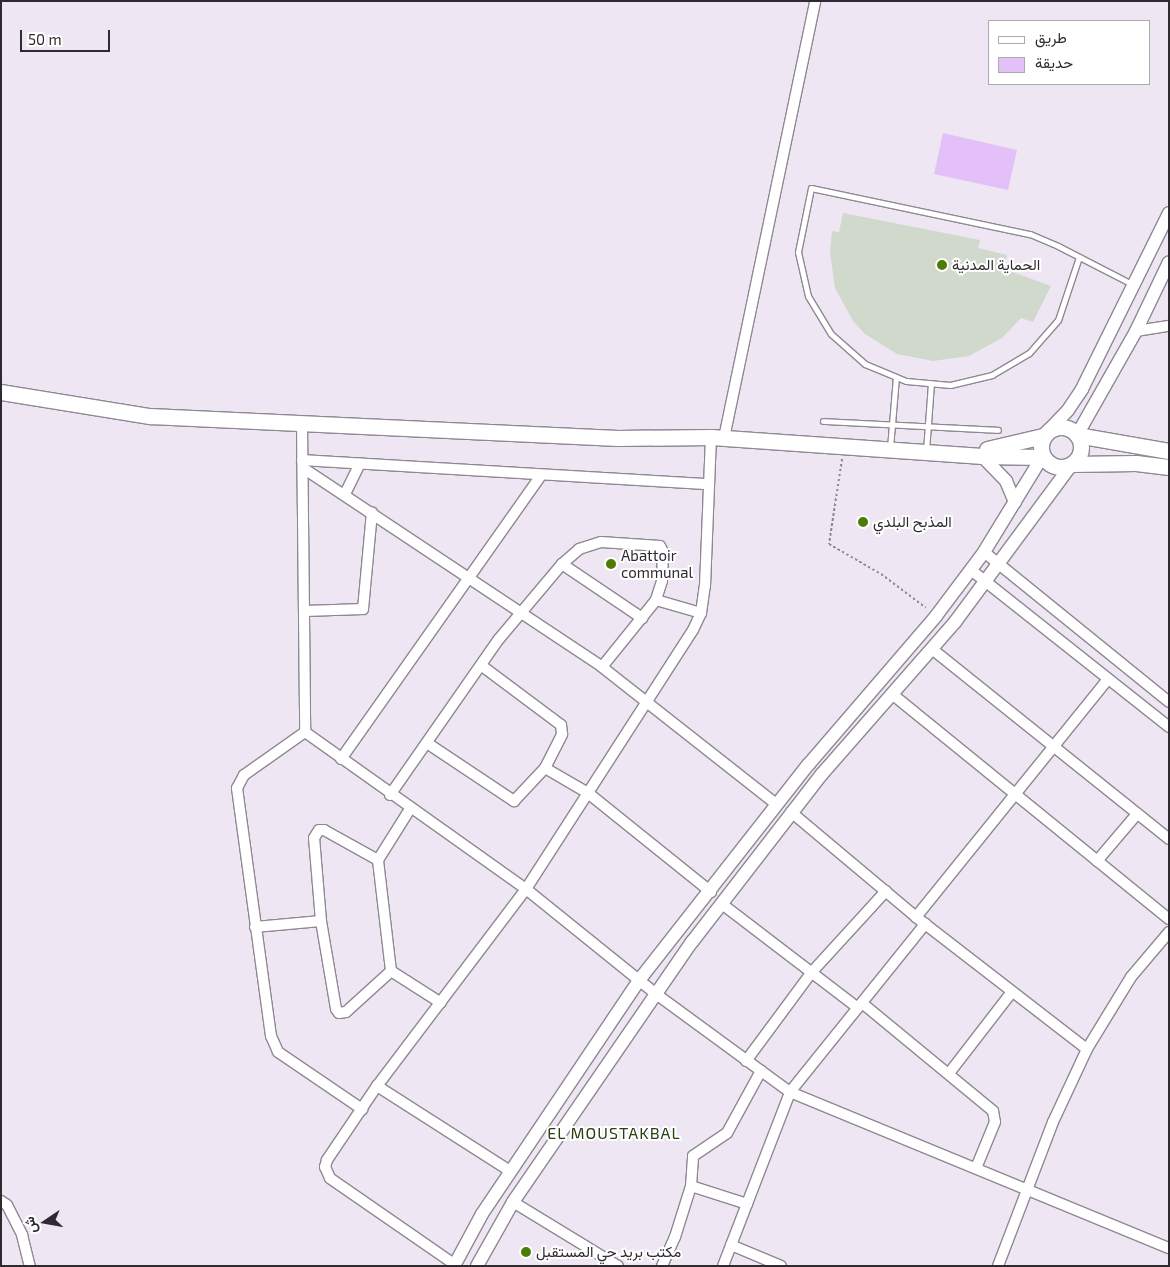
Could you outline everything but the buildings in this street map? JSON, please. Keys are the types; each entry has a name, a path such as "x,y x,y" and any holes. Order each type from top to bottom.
{"main road":[{"path":"1,392 150,416 617,438 718,438 982,456 1042,456 1059,467 1072,464 1136,463 1169,468"},
{"path":"955,453 1004,447 1067,427 1077,435 1169,451"},
{"path":"1042,456 1045,433"},
{"path":"1072,464 1081,447 1077,435"}],"street":[{"path":"816,1 708,484 701,613 694,630 650,702 526,889 377,1086 328,1160 327,1173 454,1265 510,1171 640,979 711,892 776,804 936,616 984,552 1042,456"},
{"path":"1045,433 1068,410 1082,389 1169,213"},
{"path":"1077,435 1136,331 1169,262"},
{"path":"1136,331 1169,326"},
{"path":"302,423 305,611 304,732"},
{"path":"982,456 1006,481 1015,502"},
{"path":"302,464 360,463 541,476 708,484"},
{"path":"344,494 360,463"},
{"path":"302,464 344,494 521,611 650,702 776,804"},
{"path":"478,1266 513,1202 656,994 722,904 792,812 986,583 1038,505 1072,464"},
{"path":"341,759 541,476"},
{"path":"305,611 364,609 372,512"},
{"path":"390,795 521,611 562,564 579,549 601,542 660,546 663,552 662,581 656,600 602,668"},
{"path":"984,552 1169,702"},
{"path":"562,564 642,618"},
{"path":"971,570 1169,727"},
{"path":"656,600 701,613"},
{"path":"932,649 1169,839"},
{"path":"427,743 514,801 544,768 562,734 561,725 482,666"},
{"path":"723,1266 790,1092 860,1005 1015,795 1108,679"},
{"path":"892,694 1169,919"},
{"path":"1148,710 1160,695"},
{"path":"304,732 390,795 526,889 640,979 656,994 790,1092 1169,1248"},
{"path":"304,732 244,774 238,783 255,927 274,1045 282,1055 362,1109"},
{"path":"544,768 588,793 711,892"},
{"path":"391,971 378,860 410,809"},
{"path":"792,812 921,921 1011,993 1087,1049"},
{"path":"1097,860 1137,814"},
{"path":"378,860 319,830 314,838 321,922 336,1009 339,1013 346,1012 391,971"},
{"path":"746,1061 810,973 886,891"},
{"path":"722,904 810,973 860,1005 950,1072 995,1115 995,1122 976,1168"},
{"path":"255,927 321,922"},
{"path":"998,1266 1026,1189 1087,1049 1131,977 1169,932"},
{"path":"391,971 440,1003"},
{"path":"950,1072 1011,993"},
{"path":"662,1266 675,1237 690,1186 693,1156 727,1133 761,1071"},
{"path":"377,1086 510,1171"},
{"path":"690,1186 747,1204"},
{"path":"1,1201 7,1205 22,1235 30,1266"},
{"path":"513,1202 618,1266"},
{"path":"731,1245 782,1266"}],"lane":[{"path":"1080,257 1058,320 1029,353 992,375 950,385 896,377 865,364 831,334 808,296 798,252 811,188 1030,234 1080,257 1134,284"},
{"path":"890,449 896,377"},
{"path":"926,451 931,383"},
{"path":"823,421 998,430"}],"path":[{"path":"844,447 829,544 882,574 936,616"}],"green space":[{"path":"943,133 1017,150 1008,190 934,174"}],"place":[{"name":"الحماية المدنية","path":"942,265"},
{"name":"المذبح البلدي","path":"863,522"},
{"name":"Abattoir communal","path":"611,564"},
{"name":"مكتب بريد حي المستقبل","path":"526,1252"}],"district":[{"name":"EL MOUSTAKBAL","path":"614,1133"}]}
